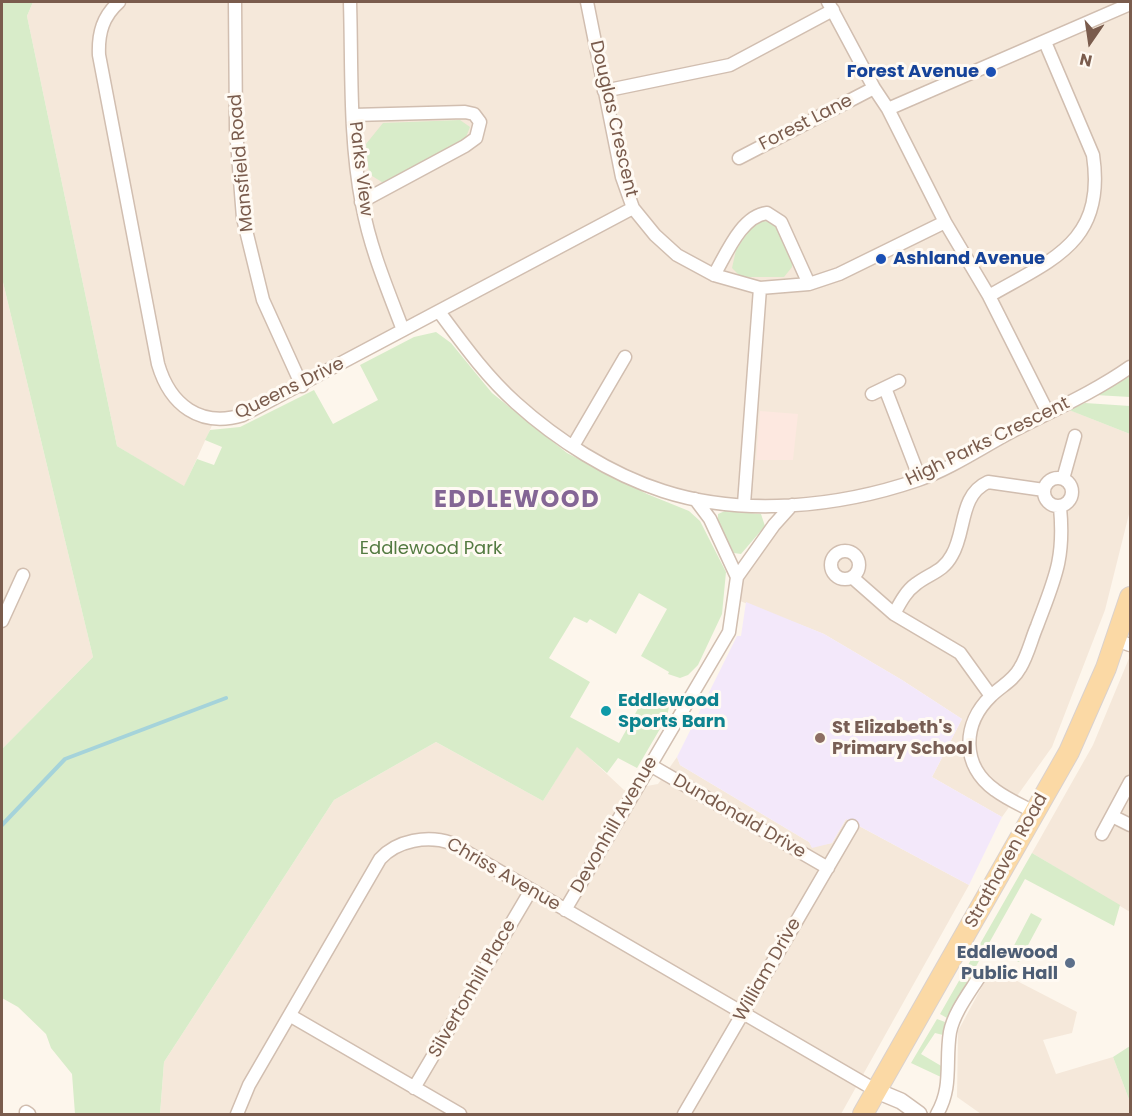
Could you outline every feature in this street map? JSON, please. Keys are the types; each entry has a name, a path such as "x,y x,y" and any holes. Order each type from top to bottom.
{"main road":[{"name":"Strathaven Road","path":"863,1114 1069,752 1123,643 1131,597"}],"street":[{"name":"Mansfield Road","path":"235,2 237,129 243,218 263,300 302,386"},
{"name":"Parks View","path":"350,2 353,115 361,202 375,257 403,330"},
{"name":"Douglas Crescent","path":"587,2 622,177 633,208 655,235 677,255 714,275 760,288 809,284 838,274 945,222"},
{"path":"888,109 1131,4"},
{"name":"Queens Drive","path":"115,5 101,30 99,55 163,382 178,402 190,411 218,420 243,416 403,330 440,313 633,208"},
{"path":"604,91 730,65 830,6 874,88 888,109 945,222 989,296 1048,413"},
{"path":"989,296 1063,253 1081,232 1095,195 1096,175 1093,154 1045,42"},
{"name":"Forest Lane","path":"739,158 874,88"},
{"path":"353,115 465,112 474,114 480,122 476,138 465,146 361,202"},
{"path":"714,275 745,225 752,218 767,213 781,222 809,284"},
{"path":"744,504 760,288"},
{"name":"High Parks Crescent","path":"440,313 481,368 509,395 573,446 630,477 662,491 695,499 744,504 792,505 874,493 920,479 1131,367"},
{"path":"573,446 626,357"},
{"path":"872,394 899,381"},
{"path":"885,387 920,479"},
{"path":"1063,478 1075,436"},
{"path":"1060,507 1046,500 1044,490 1049,482 1063,478"},
{"path":"1060,507 1070,501 1073,491 1063,478"},
{"path":"894,614 907,592 946,566 961,535 967,504 980,486 988,482 1044,490"},
{"path":"695,499 710,519 737,578"},
{"name":"Devonhill Avenue","path":"565,910 729,632 737,578 774,525 792,505"},
{"path":"1034,812 994,790 976,772 969,757 968,740 973,721 991,696 1020,670 1059,566 1062,540 1060,507"},
{"path":"2,621 23,575"},
{"path":"853,578 894,614 960,653 991,696"},
{"name":"Dundonald Drive","path":"650,765 828,868"},
{"path":"1102,834 1131,782"},
{"path":"1112,816 1131,825"},
{"name":"William Drive","path":"684,1114 852,825"},
{"name":"Chriss Avenue","path":"237,1114 249,1085 388,851 427,838 440,839 531,890 877,1091"},
{"name":"Silvertonhill Place","path":"414,1088 531,890"},
{"path":"937,1114 943,1103 949,1081 950,1034 953,1023 981,974"},
{"path":"291,1016 459,1114"},
{"path":"877,1091 901,1101 919,1114"},
{"path":"433,1114 440,1103"}],"shaded area":[{"path":"33,2 1130,2 1130,367 1062,407 1130,434 1130,510 1105,610 1052,747 1002,817 932,777 962,719 824,634 735,599 737,577 791,506 695,499 630,477 517,403 440,313 302,386 214,421 184,487 117,446 27,16"},
{"path":"2,278 93,657 2,749"},
{"path":"760,411 798,414 793,460 756,460"},
{"name":"St Elizabeth's Primary School","path":"746,602 824,634 962,719 932,777 1002,817 969,885 846,819 832,843 812,848 809,842 680,765 677,757 737,636 741,636"},
{"path":"1130,656 1130,912 1032,853 1093,745"},
{"path":"436,742 543,801 577,746 624,790 658,784 677,757 680,765 809,842 812,847 832,843 846,819 969,885 841,1114 160,1114 164,1062 334,800"},
{"path":"992,968 1077,1012 1072,1033 1043,1040 1056,1074 1113,1057 1130,1102 1130,1114 981,1114 957,1097 958,1031"}],"green space":[{"name":"Eddlewood Park","path":"2,2 33,2 27,16 117,446 184,486 197,459 214,465 222,447 205,440 210,430 240,427 314,390 333,424 378,400 360,365 414,337 436,332 451,343 492,393 567,453 647,494 689,511 700,521 726,572 722,614 698,665 688,675 680,678 668,674 669,672 641,656 667,609 639,593 616,634 590,619 587,623 574,617 549,658 590,682 570,717 619,743 645,696 653,700 658,691 670,701 667,717 637,768 618,758 607,773 577,747 543,801 436,742 334,800 164,1062 160,1114 75,1114 72,1074 51,1048 46,1034 18,1007 2,998 2,749 93,657 2,278"},
{"path":"460,120 470,127 464,142 385,184 369,174 366,144 383,123"},
{"path":"771,222 778,228 792,261 792,267 784,277 741,277 732,268 736,250 754,223"},
{"path":"1130,376 1130,397 1095,395"},
{"path":"1085,403 1130,406 1130,434 1069,410"},
{"path":"725,511 761,514 765,526 741,554 734,553 718,523 718,514"},
{"path":"1032,853 1120,905 1114,926 1025,879 947,1018 940,1014"},
{"path":"1031,913 1042,919 1019,962 1008,957"},
{"path":"937,1019 945,1022 943,1035 935,1033 921,1054 943,1067 943,1078 911,1063"},
{"path":"1130,1046 1130,1102 1113,1057"}],"waterway":[{"path":"2,825 65,759 226,698"}],"place":[{"name":"Forest Avenue","path":"991,72"},
{"name":"Ashland Avenue","path":"881,259"},
{"name":"Eddlewood Sports Barn","path":"606,711"},
{"name":"St Elizabeth's Primary School","path":"820,738"},
{"name":"Eddlewood Public Hall","path":"1070,963"}],"district":[{"name":"EDDLEWOOD","path":"517,501"}]}
